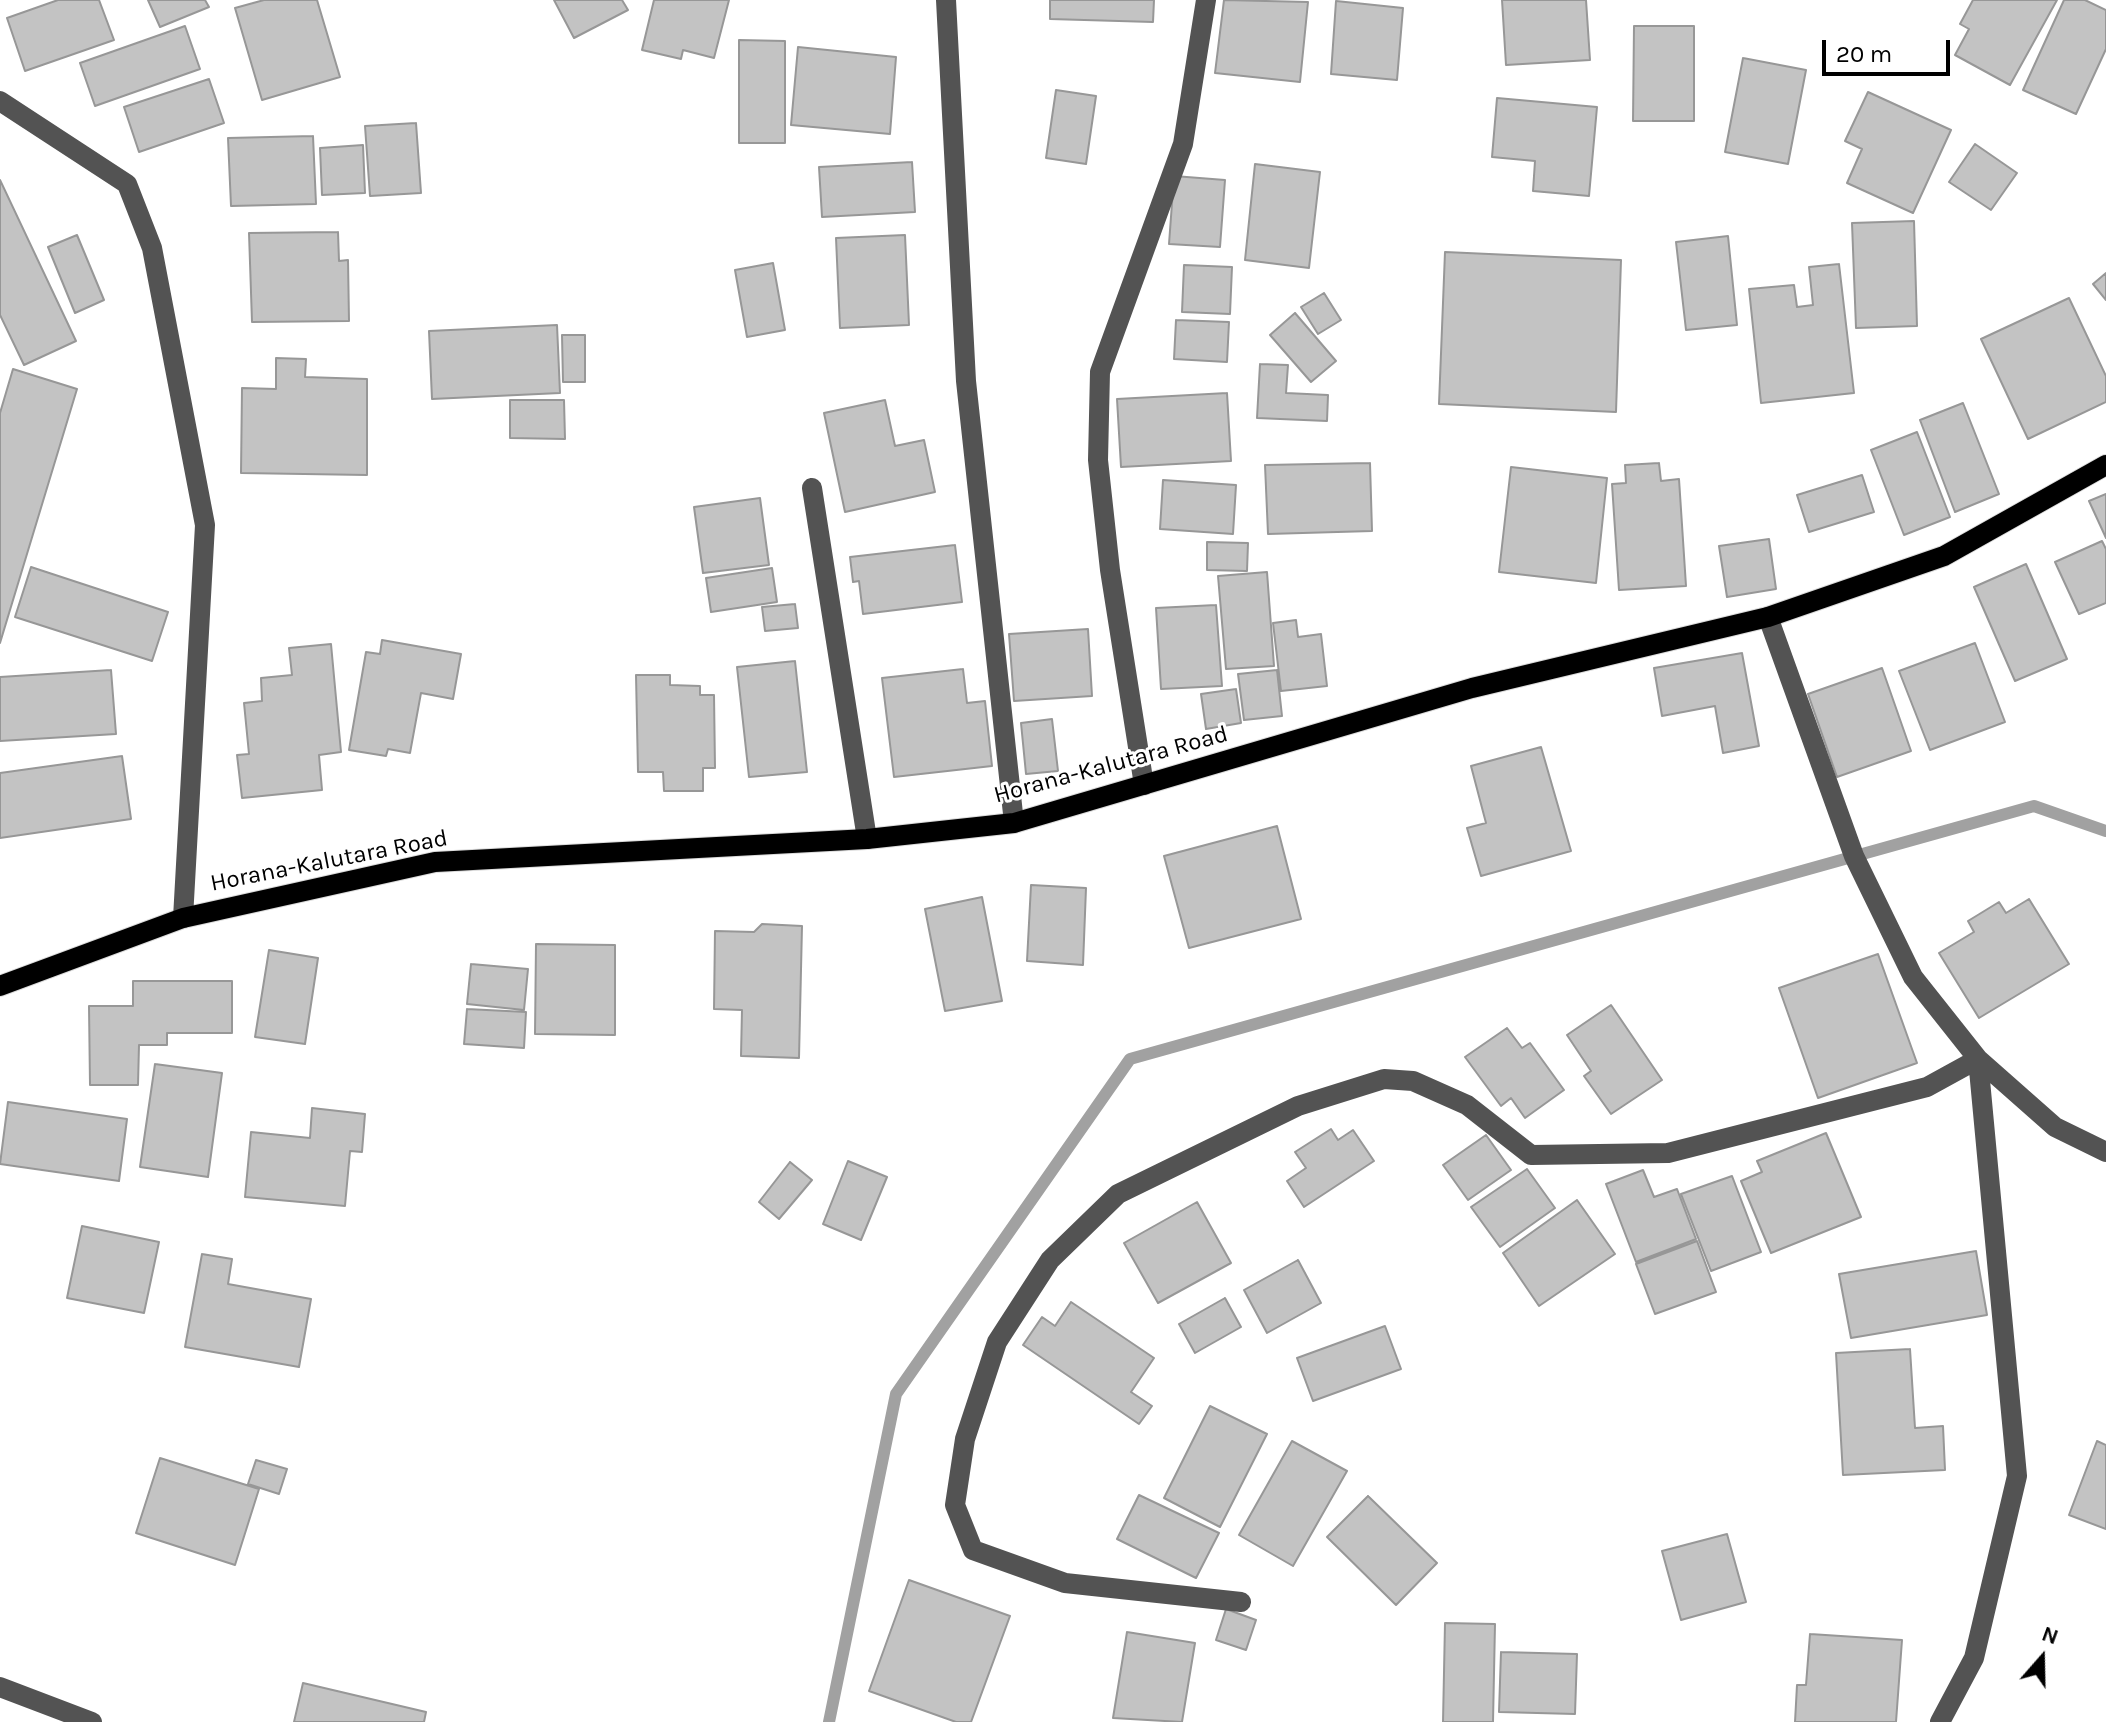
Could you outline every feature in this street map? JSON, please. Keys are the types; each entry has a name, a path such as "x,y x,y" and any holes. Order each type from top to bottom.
{"main road":[{"name":"Horana-Kalutara Road","path":"0,986 183,918 435,862 867,839 1014,823 1472,688 1768,617 1944,556 2106,465"}],"street":[{"path":"946,0 966,381 1014,823"},
{"path":"1144,785 1110,570 1098,460 1100,372 1183,144 1206,0"},
{"path":"0,101 127,184 152,248 205,525 183,918"},
{"path":"812,488 867,839"},
{"path":"1768,617 1854,856 1913,977 1978,1059 2055,1127 2106,1152"},
{"path":"1241,1602 1065,1583 973,1550 955,1505 965,1439 997,1342 1050,1260 1118,1194 1298,1106 1384,1079 1413,1081 1467,1105 1531,1155 1668,1153 1927,1087 1978,1059"},
{"path":"1940,1722 1974,1658 2017,1476 1978,1059"},
{"path":"0,1687 92,1722"}],"building":[{"path":"58,0 99,0 114,40 25,71 7,18"},
{"path":"148,0 205,0 209,7 160,27"},
{"path":"264,0 317,0 340,77 262,100 235,8"},
{"path":"554,0 622,0 628,10 574,38"},
{"path":"654,0 729,0 714,58 683,50 681,59 642,50"},
{"path":"1050,0 1154,0 1153,22 1050,19"},
{"path":"1224,0 1308,2 1300,82 1215,73"},
{"path":"1502,0 1586,0 1590,60 1506,65"},
{"path":"1973,0 2057,0 2010,85 1955,55 1969,29 1960,24"},
{"path":"2064,0 2085,0 2106,10 2106,49 2076,114 2023,90"},
{"path":"1336,1 1403,8 1397,80 1331,74"},
{"path":"185,26 200,69 95,106 80,63"},
{"path":"1634,26 1694,26 1694,121 1633,121"},
{"path":"739,40 785,41 785,143 739,143"},
{"path":"798,47 896,57 890,134 791,125"},
{"path":"1743,58 1806,70 1788,164 1725,152"},
{"path":"209,79 224,123 139,152 124,107"},
{"path":"1056,90 1096,96 1086,164 1046,158"},
{"path":"1868,92 1951,130 1913,213 1847,183 1862,149 1845,141"},
{"path":"1497,98 1597,107 1589,196 1533,191 1535,161 1492,157"},
{"path":"416,123 421,193 370,196 365,126"},
{"path":"313,136 316,204 231,206 228,138"},
{"path":"1975,144 2017,173 1991,210 1949,182"},
{"path":"363,145 365,193 322,195 320,148"},
{"path":"912,162 915,212 822,217 819,167"},
{"path":"1255,164 1320,172 1309,268 1245,260"},
{"path":"1174,176 1225,180 1220,247 1169,244"},
{"path":"0,180 76,341 24,365 0,315"},
{"path":"1914,221 1917,326 1856,328 1852,223"},
{"path":"338,232 339,261 348,260 349,321 252,322 249,233"},
{"path":"77,235 104,300 75,313 48,247"},
{"path":"905,235 909,325 840,328 836,238"},
{"path":"1728,236 1737,325 1686,330 1676,242"},
{"path":"1445,252 1621,260 1616,412 1439,404"},
{"path":"773,263 785,330 747,337 735,270"},
{"path":"1839,264 1854,393 1761,403 1749,289 1794,285 1797,307 1813,305 1809,267"},
{"path":"1184,265 1232,267 1230,314 1182,312"},
{"path":"2106,273 2106,300 2093,284"},
{"path":"1324,293 1341,320 1318,334 1301,307"},
{"path":"2069,298 2106,376 2106,402 2028,439 1981,339"},
{"path":"1295,313 1336,361 1311,382 1270,335"},
{"path":"1176,320 1229,322 1227,362 1174,359"},
{"path":"557,325 560,393 432,399 429,331"},
{"path":"562,335 585,335 585,382 563,382"},
{"path":"276,358 306,359 305,377 367,379 367,475 241,473 242,388 276,389"},
{"path":"1260,364 1288,365 1286,393 1328,395 1327,421 1257,418"},
{"path":"13,369 77,389 0,643 0,413"},
{"path":"1227,393 1231,461 1121,467 1117,399"},
{"path":"510,400 564,400 565,439 510,438"},
{"path":"885,400 895,446 924,440 935,492 845,512 824,413"},
{"path":"1963,403 1999,494 1955,512 1920,420"},
{"path":"1917,432 1950,517 1904,535 1871,450"},
{"path":"1370,463 1372,531 1268,534 1265,465"},
{"path":"1659,463 1661,481 1679,479 1686,586 1619,590 1612,484 1626,483 1625,465"},
{"path":"1511,467 1607,478 1596,583 1499,572"},
{"path":"1862,475 1874,512 1809,532 1797,495"},
{"path":"1163,480 1236,485 1233,534 1160,529"},
{"path":"2106,494 2106,538 2089,501"},
{"path":"760,498 769,565 703,573 694,507"},
{"path":"1769,539 1776,589 1727,597 1719,546"},
{"path":"2102,541 2106,549 2106,603 2079,614 2055,562"},
{"path":"1207,542 1248,543 1247,571 1207,570"},
{"path":"955,545 962,602 863,614 859,581 853,582 850,557"},
{"path":"2026,564 2067,659 2015,681 1974,587"},
{"path":"31,567 168,612 152,661 15,617"},
{"path":"772,568 777,602 711,612 706,578"},
{"path":"1267,572 1274,666 1226,669 1218,576"},
{"path":"795,604 798,628 765,631 762,607"},
{"path":"1216,605 1222,686 1161,689 1156,608"},
{"path":"1296,620 1298,637 1321,634 1327,686 1281,691 1273,623"},
{"path":"1088,629 1092,696 1014,701 1009,634"},
{"path":"382,640 461,654 453,699 421,693 410,753 388,749 386,756 349,750 366,652 380,654"},
{"path":"1975,643 2005,722 1930,750 1899,671"},
{"path":"331,644 341,752 319,755 322,790 242,798 237,755 249,754 244,703 262,701 261,678 292,675 289,648"},
{"path":"1742,653 1759,746 1723,753 1715,706 1662,716 1654,668"},
{"path":"795,661 807,772 749,777 737,667"},
{"path":"1882,668 1911,751 1837,777 1808,694"},
{"path":"963,669 967,703 985,701 992,766 894,777 882,678"},
{"path":"111,670 116,734 0,741 0,677"},
{"path":"1277,670 1282,716 1244,720 1238,674"},
{"path":"636,675 670,675 670,685 700,686 700,695 714,695 715,768 703,768 703,791 664,791 663,772 638,772"},
{"path":"1236,689 1241,723 1206,729 1201,694"},
{"path":"1052,719 1058,771 1026,774 1021,723"},
{"path":"1541,747 1571,851 1481,876 1467,828 1486,823 1471,766"},
{"path":"122,756 131,819 0,838 0,773"},
{"path":"1277,826 1301,919 1189,948 1164,856"},
{"path":"1031,885 1086,888 1083,965 1027,961"},
{"path":"982,897 1002,1001 945,1011 925,909"},
{"path":"2029,899 2069,964 1979,1018 1939,953 1974,932 1968,921 1999,902 2006,913"},
{"path":"762,924 802,926 799,1058 741,1056 742,1010 714,1009 715,931 754,932"},
{"path":"536,944 615,945 615,1035 535,1034"},
{"path":"269,950 318,958 305,1044 255,1037"},
{"path":"1878,954 1917,1063 1818,1098 1779,988"},
{"path":"471,964 528,969 524,1010 467,1004"},
{"path":"133,981 232,981 232,1033 167,1033 167,1045 139,1045 138,1085 90,1085 89,1006 133,1006"},
{"path":"1611,1005 1662,1080 1611,1114 1584,1076 1591,1071 1567,1035"},
{"path":"467,1009 526,1012 524,1048 464,1044"},
{"path":"1507,1028 1522,1048 1530,1043 1564,1090 1525,1118 1511,1098 1501,1106 1465,1057"},
{"path":"155,1064 222,1073 208,1177 140,1167"},
{"path":"8,1102 127,1119 119,1181 0,1164"},
{"path":"312,1108 365,1114 362,1152 350,1151 345,1206 245,1197 251,1132 310,1138"},
{"path":"1331,1129 1338,1140 1353,1130 1374,1161 1304,1207 1287,1181 1306,1168 1295,1152"},
{"path":"1826,1133 1861,1217 1771,1253 1741,1181 1762,1172 1757,1161"},
{"path":"1486,1135 1511,1170 1468,1200 1443,1165"},
{"path":"848,1161 887,1177 861,1240 823,1224"},
{"path":"790,1162 812,1180 779,1219 759,1202"},
{"path":"1527,1169 1555,1208 1500,1247 1471,1207"},
{"path":"1643,1170 1654,1197 1677,1189 1696,1239 1636,1262 1606,1184"},
{"path":"1732,1176 1761,1252 1711,1271 1681,1194"},
{"path":"1577,1200 1615,1254 1539,1306 1503,1253"},
{"path":"1197,1202 1231,1263 1158,1303 1124,1243"},
{"path":"82,1226 159,1242 144,1313 67,1298"},
{"path":"1697,1241 1716,1292 1655,1314 1636,1264"},
{"path":"1976,1251 1987,1315 1851,1338 1839,1274"},
{"path":"202,1254 232,1259 228,1284 311,1299 299,1367 185,1347"},
{"path":"1298,1260 1321,1303 1267,1333 1244,1290"},
{"path":"1225,1298 1241,1327 1195,1353 1179,1324"},
{"path":"1071,1302 1154,1358 1131,1392 1152,1406 1139,1424 1023,1345 1042,1317 1055,1326"},
{"path":"1385,1326 1401,1369 1313,1401 1297,1358"},
{"path":"1910,1349 1915,1428 1943,1426 1945,1470 1843,1475 1836,1353"},
{"path":"1210,1406 1267,1434 1220,1527 1164,1498"},
{"path":"1292,1441 1347,1471 1293,1566 1239,1535"},
{"path":"2097,1441 2106,1445 2106,1529 2069,1515"},
{"path":"160,1458 259,1489 235,1565 136,1533"},
{"path":"256,1460 287,1469 279,1494 248,1484"},
{"path":"1139,1495 1219,1533 1196,1578 1117,1539"},
{"path":"1368,1496 1437,1563 1396,1605 1327,1537"},
{"path":"1727,1534 1746,1602 1681,1620 1662,1551"},
{"path":"909,1580 1010,1616 971,1722 956,1722 869,1691"},
{"path":"1226,1609 1256,1620 1246,1650 1216,1640"},
{"path":"1445,1623 1495,1624 1493,1722 1443,1722"},
{"path":"1127,1632 1195,1643 1182,1722 1113,1718"},
{"path":"1810,1634 1902,1640 1896,1722 1795,1722 1797,1685 1806,1685"},
{"path":"1501,1652 1577,1654 1575,1714 1499,1712"},
{"path":"303,1683 426,1712 424,1722 294,1722"}],"waterway":[{"path":"829,1722 896,1394 1130,1059 2034,806 2106,831"}]}
